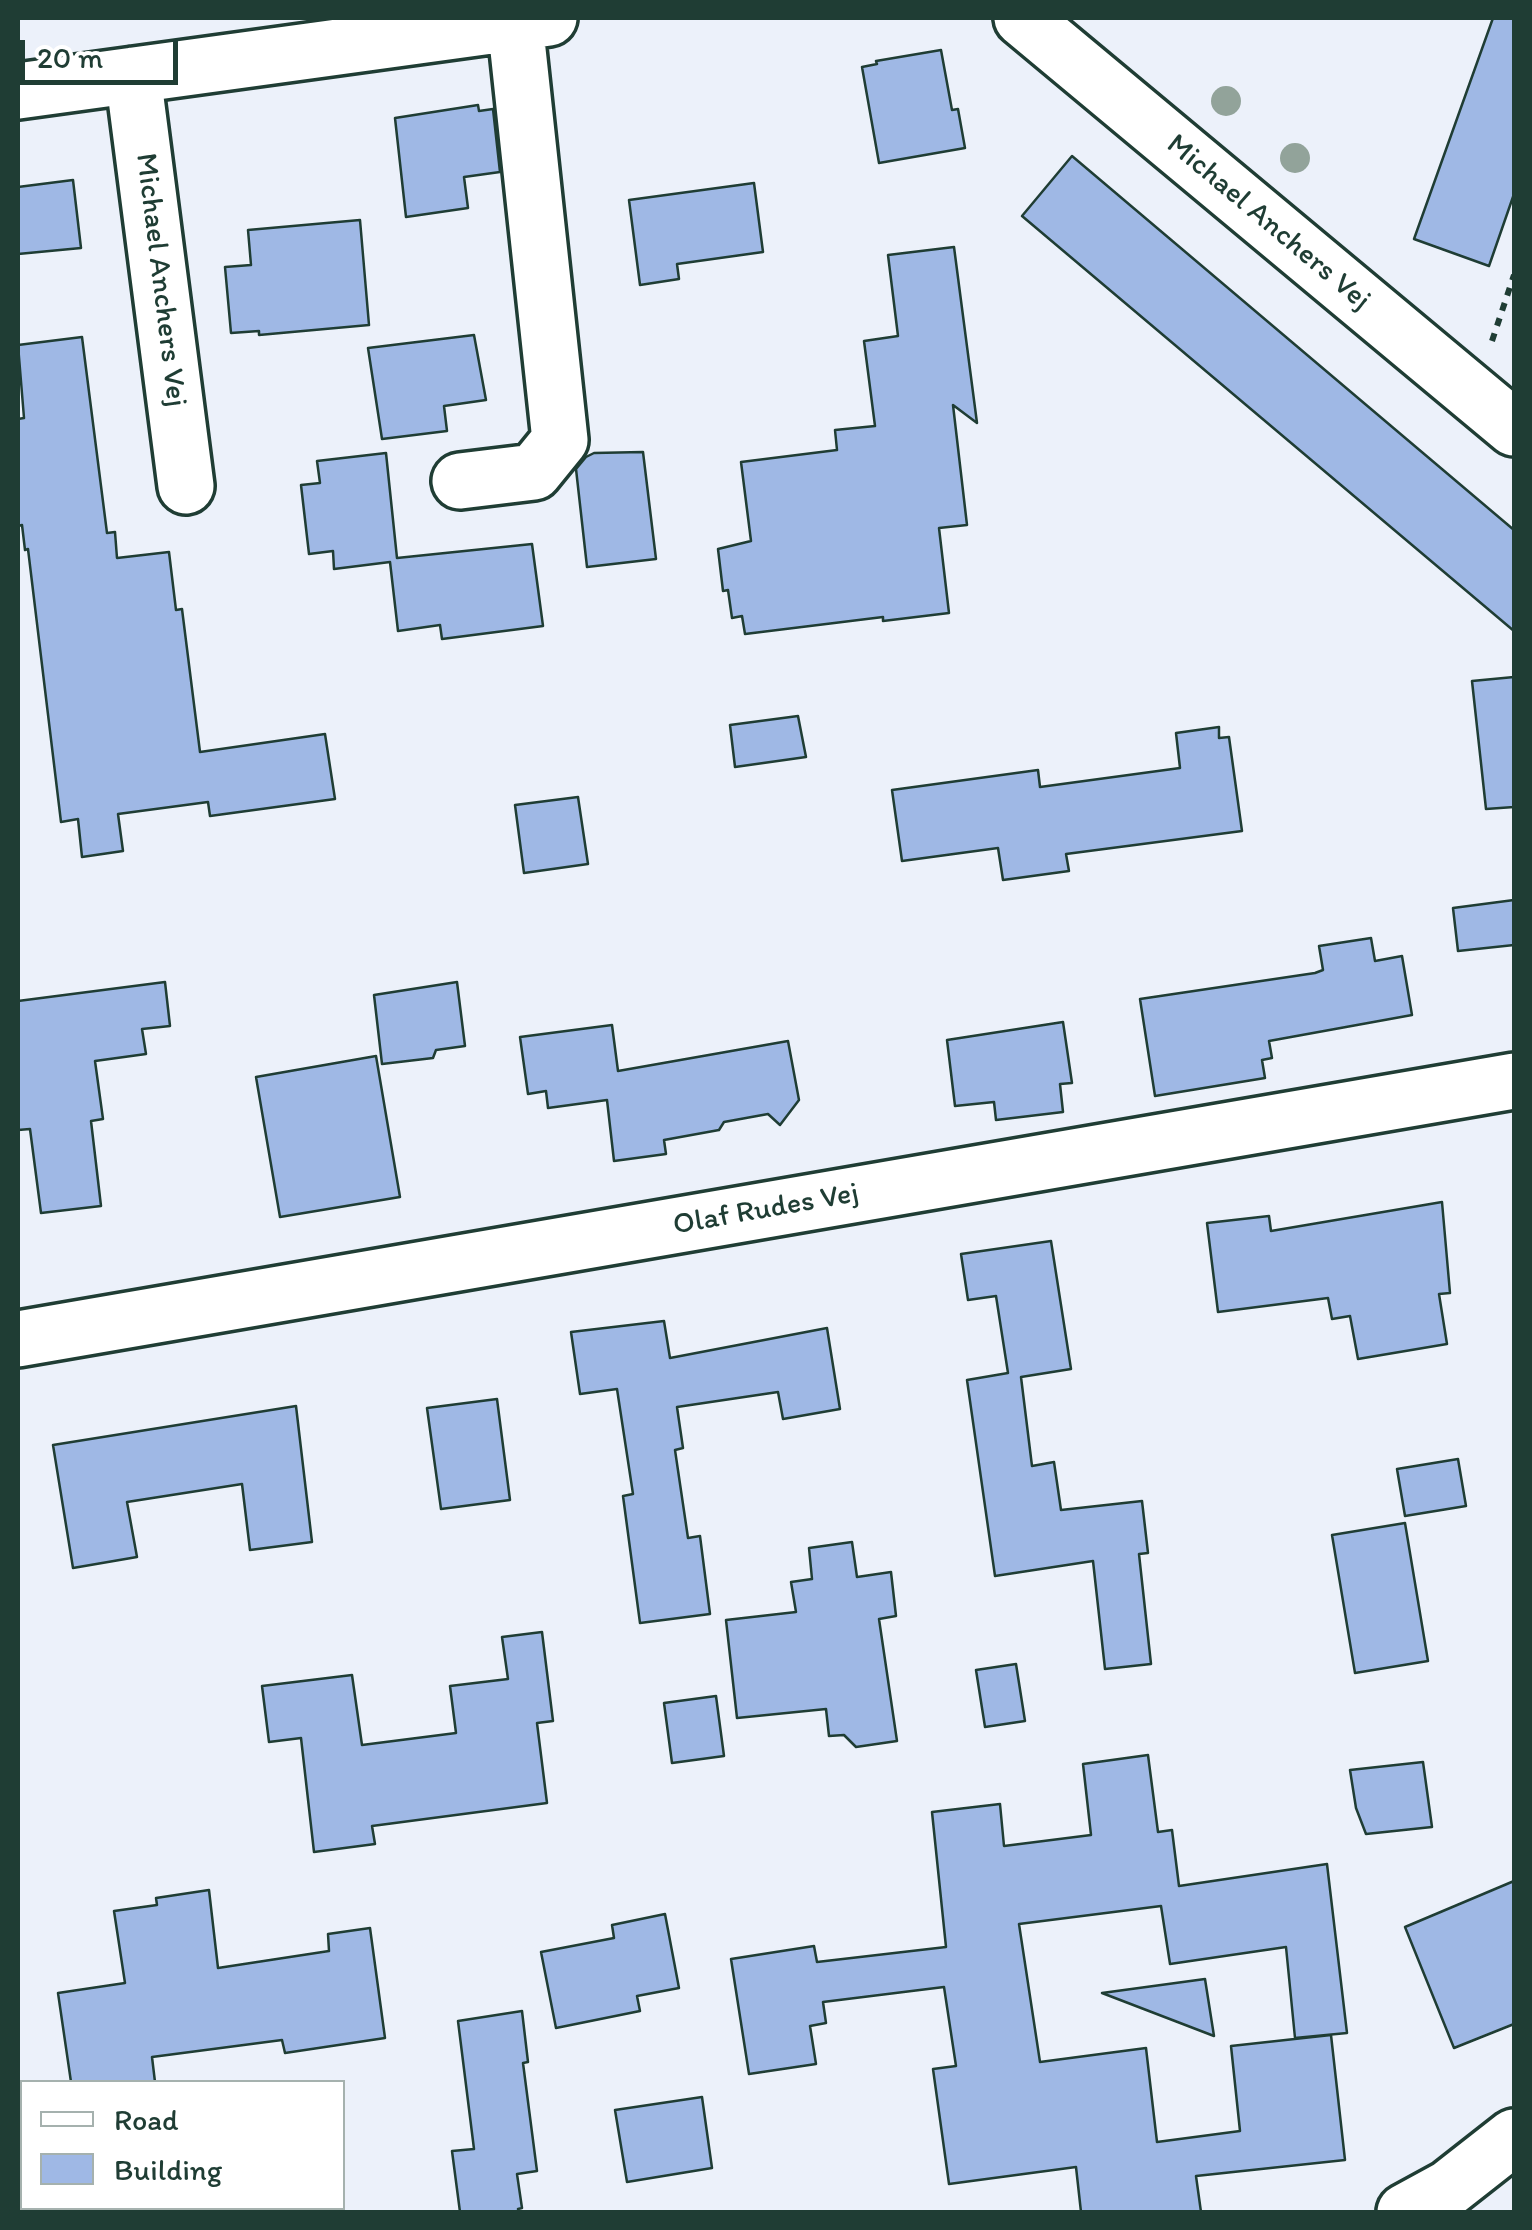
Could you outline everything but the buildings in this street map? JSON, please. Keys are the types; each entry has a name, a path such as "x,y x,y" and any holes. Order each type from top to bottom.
{"street":[{"name":"Michael Anchers Vej","path":"1022,18 1514,428"},
{"path":"18,91 532,20 560,440 534,472 460,481"},
{"name":"Michael Anchers Vej","path":"133,75 186,486"},
{"name":"Olaf Rudes Vej","path":"18,1339 1514,1081"},
{"path":"1405,2212 1449,2188 1514,2137"}],"path":[{"path":"1473,394 1514,275"}]}
